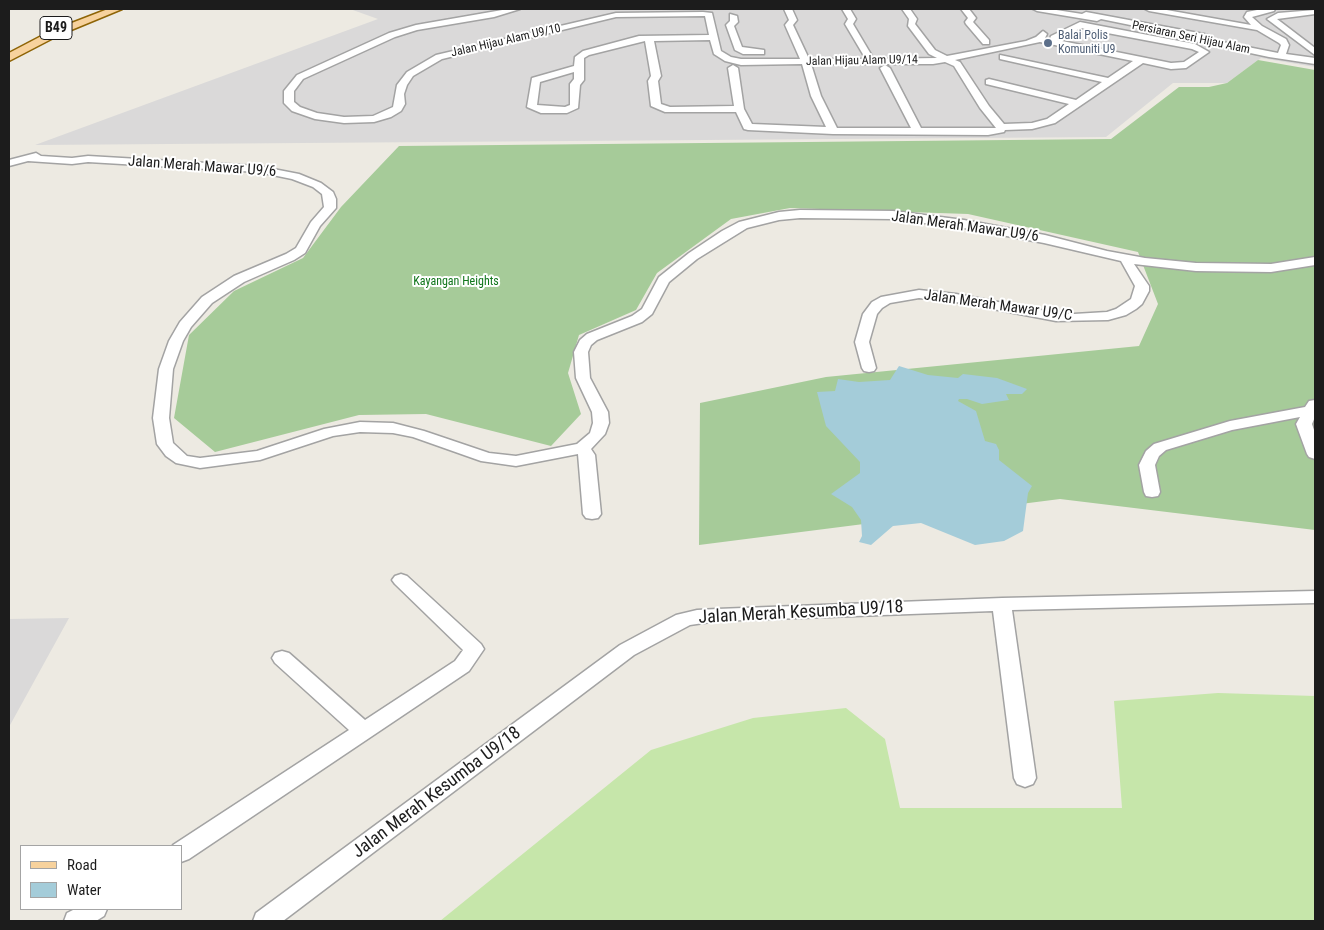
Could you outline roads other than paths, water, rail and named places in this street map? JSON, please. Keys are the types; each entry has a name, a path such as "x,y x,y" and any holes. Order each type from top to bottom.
{"main road":[{"name":"B49","path":"9,51 46,32 105,9"},
{"name":"B49","path":"9,58 55,33 117,9"}],"street":[{"name":"Jalan Hijau Alam U9/10","path":"516,9 494,15 416,28 392,35 300,77 289,91 289,103 296,109 315,116 344,120 374,118 387,115 397,109 400,104 399,94 402,84 410,74 439,57 616,15 709,13"},
{"path":"788,9 793,20 789,25 806,62 811,83 833,130"},
{"path":"846,9 852,20 849,24 868,56"},
{"path":"906,9 913,19 911,24 932,52 957,64 985,108 1001,127"},
{"path":"965,9 972,18 969,22 986,42"},
{"name":"Persiaran Seri Hijau Alam","path":"1037,9 1056,10 1158,27 1271,51"},
{"path":"1149,9 1259,28"},
{"path":"1041,36 1040,22 1056,10"},
{"path":"1041,36 1051,31 1056,24 1056,10"},
{"name":"Persiaran Seri Hijau Alam","path":"1056,10 1315,59"},
{"path":"1282,52 1283,41 1259,28 1248,18 1250,14 1315,12"},
{"name":"Jalan Hijau Alam U9/14","path":"709,13 717,52 728,59 752,62 946,59 1041,36"},
{"path":"1272,13 1271,20 1315,52"},
{"path":"733,16 734,22 730,25 738,48 743,51 801,52"},
{"path":"1054,38 1080,26 1085,26 1195,47 1205,52 1186,65 1130,67"},
{"path":"1268,34 1274,44 1271,51"},
{"path":"1041,36 1171,66"},
{"path":"578,68 535,80 532,107 536,110 567,110 575,106 576,84 579,80 579,57 586,53 649,38 714,37"},
{"path":"649,38 656,76 653,81 656,106 669,110 739,109"},
{"name":"Persiaran Seri Hijau Alam","path":"1282,52 1315,59"},
{"path":"1003,57 1110,81"},
{"path":"733,68 739,109 746,126 752,128 988,132 1000,130 1001,127 1042,125 1141,60"},
{"path":"885,68 917,130"},
{"path":"989,82 1077,103"},
{"name":"Jalan Merah Mawar U9/6","path":"9,163 25,158 72,161 88,159 266,171 295,176 327,192 330,199 330,208 315,225 301,250 290,257 239,279 207,300 185,325 176,341 166,368 162,418 165,444 172,453 182,460 200,463 260,455 330,432 360,427 393,428 418,434 487,458 532,459 582,448 597,434 602,423 600,412 583,378 580,364 581,352 585,343 592,337 636,318 647,311 660,287 677,268 726,234 743,225 779,216 800,214 893,216 964,224 1036,237 1128,259 1196,267 1271,268 1315,261"},
{"name":"Jalan Merah Mawar U9/C","path":"869,368 862,342 870,314 877,305 886,300 919,294 956,298 1056,317 1108,316 1131,306 1137,301 1142,291 1127,262 1128,259"},
{"path":"1312,407 1304,424 1315,454"},
{"path":"1152,492 1147,464 1152,454 1160,447 1230,426 1312,407"},
{"path":"582,448 587,455 592,514"},
{"path":"182,851 462,666 474,649 401,580"},
{"name":"Jalan Merah Kesumba U9/18","path":"266,921 627,650 683,620 697,616 717,614 1002,604 1315,597"},
{"path":"1002,604 1025,778"},
{"path":"282,658 364,731"},
{"path":"76,921 93,910"}],"water":[{"path":"899,366 928,375 958,378 963,374 997,378 1027,389 1022,394 1006,394 1009,400 982,404 967,399 959,399 958,401 976,411 985,441 996,444 999,450 999,460 1032,486 1028,493 1023,531 1004,541 975,545 921,523 893,526 871,545 859,542 862,536 861,520 852,507 831,494 860,473 860,462 826,426 817,392 835,391 838,379 859,382 890,380"}],"place":[{"name":"Balai Polis Komuniti U9","path":"1048,43"}],"park label":[{"name":"Kayangan Heights","path":"456,282"}]}
